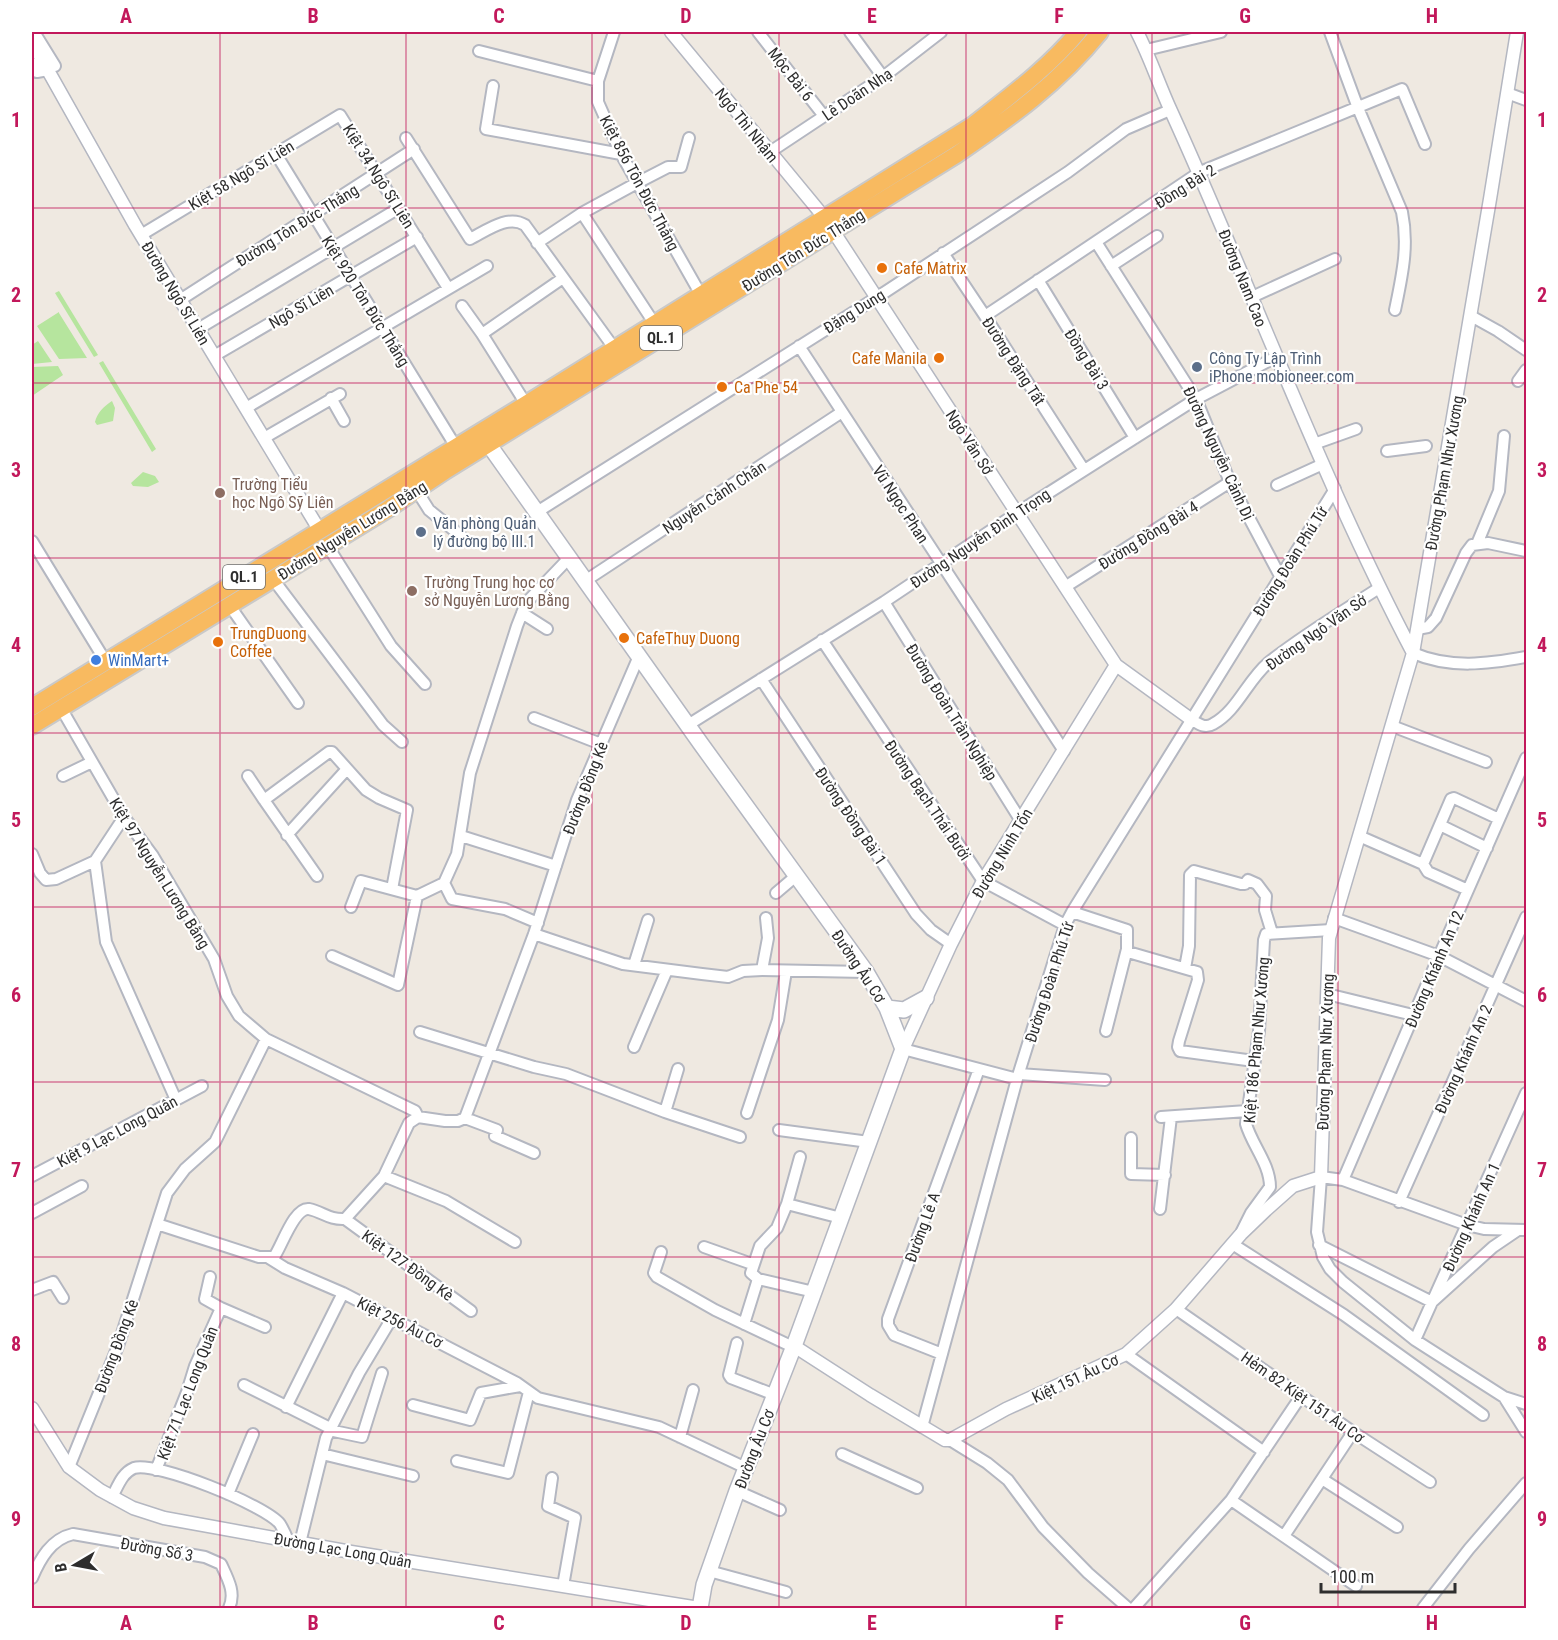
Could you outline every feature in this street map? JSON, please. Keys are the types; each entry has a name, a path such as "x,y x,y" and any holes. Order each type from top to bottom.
{"highway":[{"name":"Đường Tôn Đức Thắng","path":"484,439 829,224 973,125 1026,84 1078,32"},
{"name":"Đường Tôn Đức Thắng","path":"484,439 526,404 654,323 956,155 1013,116 1050,86 1085,51 1100,32"},
{"name":"Đường Nguyễn Lương Bằng","path":"32,726 273,579 324,538 456,447 484,439"},
{"name":"Đường Nguyễn Lương Bằng","path":"32,707 234,582 417,490 484,439"},
{"path":"234,582 237,601"}],"main road":[{"name":"Đường Âu Cơ","path":"484,439 866,972 888,1008 903,1049 794,1346 737,1491 709,1571 699,1608"},
{"path":"888,1008 903,1010 926,998"}],"street":[{"path":"34,32 45,65"},
{"name":"Kiệt 856 Tôn Đức Thắng","path":"614,32 598,81 598,102 621,154 701,295"},
{"name":"Ngô Thì Nhậm","path":"674,32 829,224"},
{"name":"Mộc Bài 6","path":"758,32 824,116"},
{"path":"849,32 883,77"},
{"name":"Lê Doãn Nhạ","path":"770,152 883,77 941,32"},
{"name":"Đường Nam Cao","path":"1137,32 1170,110 1200,172 1314,444 1379,588 1413,653"},
{"path":"1146,50 1221,32"},
{"path":"1330,32 1406,230 1405,265 1395,310"},
{"name":"Đường Phạm Như Xương","path":"1504,1397 1415,1341 1336,1276 1323,1257 1317,1232 1329,938 1413,653 1517,32"},
{"name":"Đường Ngô Sĩ Liên","path":"32,42 141,235 324,538"},
{"path":"479,51 598,81"},
{"path":"493,86 486,129 621,154"},
{"name":"Đồng Bài 2","path":"985,316 1154,205 1200,172 1402,89 1425,144"},
{"path":"1507,93 1527,100"},
{"name":"Đặng Dung","path":"537,512 876,298 1068,171 1126,129 1170,110"},
{"name":"Kiệt 58 Ngô Sĩ Liên","path":"141,235 340,115"},
{"name":"Kiệt 34 Ngô Sĩ Liên","path":"340,115 448,288"},
{"path":"406,138 470,239 503,223 515,221 525,225 614,348"},
{"path":"537,243 582,213 637,183 668,167 681,167 689,138"},
{"name":"Đường Tôn Đức Thắng","path":"180,300 414,149"},
{"name":"Kiệt 920 Tôn Đức Thắng","path":"276,154 456,447"},
{"path":"198,329 399,208"},
{"path":"582,213 654,323"},
{"name":"Ngô Văn Sở","path":"829,224 1116,665"},
{"path":"1111,266 1157,236"},
{"name":"Ngô Sĩ Liên","path":"214,356 417,237"},
{"name":"Đường Nguyễn Cảnh Dị","path":"1096,242 1196,399 1230,482 1280,576"},
{"name":"Đường Đặng Tất","path":"943,253 1084,470"},
{"path":"1251,297 1335,259"},
{"path":"246,408 487,266"},
{"path":"482,334 563,278"},
{"name":"Đồng Bài 3","path":"1038,280 1135,438"},
{"path":"462,306 526,404"},
{"path":"1471,316 1527,350"},
{"name":"Vũ Ngọc Phan","path":"800,346 1064,751"},
{"name":"Đường Nguyễn Đình Trọng","path":"688,725 884,602 1017,513 1196,399 1276,357"},
{"path":"1518,381 1527,370"},
{"path":"264,438 335,396 344,421"},
{"name":"Nguyễn Cảnh Chân","path":"585,581 842,412"},
{"path":"1314,444 1356,429"},
{"name":"Đường Phạm Như Xương","path":"1417,629 1428,627 1436,618 1466,553 1469,548 1477,544 1500,484 1504,436"},
{"path":"1387,451 1426,446"},
{"path":"1276,485 1323,464"},
{"name":"Đường Đồng Bài 4","path":"1065,587 1230,482"},
{"name":"Đường Đoàn Phú Tứ","path":"922,1427 1018,1077 1065,925 1335,489"},
{"path":"417,490 429,510 460,535"},
{"path":"324,538 391,646 425,684"},
{"path":"1477,544 1488,543 1527,551"},
{"path":"32,545 106,662"},
{"path":"351,907 361,881 417,896 444,883 457,854 470,773 522,613 526,603 569,558"},
{"path":"273,579 383,725 402,742"},
{"name":"Đường Ngô Văn Sở","path":"1192,720 1203,727 1210,726 1225,716 1267,665 1308,634 1379,588"},
{"path":"237,601 298,703"},
{"name":"Đường Đoàn Trần Nghiệp","path":"884,602 1021,821"},
{"path":"522,613 546,630"},
{"name":"Đường Bạch Thái Bưởi","path":"822,640 982,881 1065,925"},
{"path":"1413,653 1433,662 1461,664 1527,657"},
{"name":"Đường Đồng Kè","path":"465,1118 534,934 577,800 639,656"},
{"path":"1116,665 1192,720"},
{"name":"Đường Ninh Tốn","path":"903,1049 982,881 1116,665"},
{"name":"Đường Đồng Bài 1","path":"760,679 916,914 931,930 951,944"},
{"name":"Kiệt 97 Nguyễn Lương Bằng","path":"61,708 124,817 153,856 214,959 227,996 239,1016 266,1039 415,1111 418,1117"},
{"path":"534,718 601,744"},
{"path":"1392,726 1486,762"},
{"path":"264,800 329,752 333,753 372,794 406,810 392,889"},
{"name":"Đường Khánh An 12","path":"1343,1180 1527,758"},
{"path":"63,776 92,762"},
{"path":"287,835 347,769"},
{"path":"248,776 317,876"},
{"path":"1423,864 1451,799 1454,798 1500,819"},
{"path":"32,854 40,873 46,880 56,879 95,861 124,817"},
{"path":"1440,825 1487,848"},
{"path":"461,836 556,866"},
{"path":"1359,836 1423,864 1428,872 1468,890"},
{"path":"95,861 106,942 176,1100"},
{"path":"1185,968 1190,946 1190,875 1194,871 1241,884 1245,884 1248,880 1252,881 1266,894 1265,910 1272,933"},
{"path":"776,892 796,876"},
{"path":"444,883 452,899 505,909 538,922"},
{"path":"332,956 399,985 417,896"},
{"path":"1072,912 1127,930 1126,949 1106,1031"},
{"name":"Đường Khánh An 2","path":"1400,1202 1527,917"},
{"path":"762,970 768,938 765,918"},
{"path":"634,965 648,920"},
{"path":"1333,924 1439,956 1527,1000"},
{"name":"Kiệt 186 Phạm Như Xương","path":"1242,1234 1251,1213 1270,1187 1269,1173 1246,1124 1259,1032 1264,940 1266,934 1333,924"},
{"path":"534,934 623,964 666,969 728,976 742,971 762,970 866,972"},
{"path":"1126,949 1128,952 1197,972 1198,980 1179,1041 1180,1051 1254,1062"},
{"path":"634,1047 666,969"},
{"path":"747,1113 778,1020 786,971"},
{"path":"1328,994 1413,1015"},
{"path":"420,1032 534,1067 566,1074 665,1112 740,1137"},
{"name":"Đường Đồng Kè","path":"69,1467 117,1346 167,1193 185,1169 215,1142 266,1039"},
{"path":"903,1049 1018,1077 1105,1080"},
{"path":"665,1112 678,1069"},
{"name":"Đường Lê A","path":"942,1354 894,1335 890,1331 888,1319 979,1069"},
{"name":"Kiệt 9 Lạc Long Quân","path":"32,1176 202,1086"},
{"name":"Đường Khánh An 1","path":"1415,1341 1527,1093"},
{"path":"1161,1209 1166,1175 1166,1117 1247,1111"},
{"path":"157,1224 259,1257 274,1257 292,1222 302,1210 308,1209 334,1219 345,1219 384,1176 409,1123 418,1117 445,1121 458,1121 465,1118 497,1130 495,1136 534,1153"},
{"path":"779,1130 869,1142"},
{"path":"1131,1138 1131,1174 1166,1175"},
{"path":"800,1157 787,1204 777,1228 760,1246 752,1264 751,1273 758,1280 814,1292"},
{"path":"384,1176 446,1201 515,1242"},
{"path":"1321,1177 1343,1180 1467,1226 1522,1230"},
{"name":"Kiệt 151 Âu Cơ","path":"950,1440 1006,1409 1126,1354 1176,1309 1242,1234 1293,1186 1321,1177"},
{"path":"32,1213 82,1186"},
{"path":"787,1204 841,1218"},
{"name":"Kiệt 127 Đồng Kè","path":"345,1219 471,1311"},
{"path":"1319,1245 1432,1302 1493,1247 1522,1230"},
{"path":"1234,1245 1344,1315 1484,1415"},
{"path":"704,1247 752,1264"},
{"path":"662,1252 655,1275 715,1310 794,1346 922,1427 945,1440 950,1440 987,1463 1008,1480 1043,1527 1088,1573 1128,1608"},
{"name":"Kiệt 256 Âu Cơ","path":"269,1258 285,1268 343,1293 392,1318 538,1398 659,1426 746,1468"},
{"path":"210,1277 205,1299 219,1312 265,1327"},
{"path":"744,1324 758,1280"},
{"path":"32,1290 53,1282 63,1298"},
{"path":"286,1407 343,1293"},
{"name":"Hẻm 82 Kiệt 151 Âu Cơ","path":"1176,1309 1353,1432 1430,1482"},
{"name":"Kiệt 71 Lạc Long Quân","path":"156,1470 195,1366 219,1312"},
{"path":"294,1542 330,1429 392,1318"},
{"path":"737,1343 729,1375 731,1378 775,1395"},
{"path":"1126,1354 1264,1452"},
{"path":"244,1385 330,1429 363,1437 382,1373"},
{"path":"413,1405 470,1420 481,1393 525,1389 508,1473 458,1461"},
{"path":"680,1437 693,1390"},
{"path":"1134,1608 1231,1500 1301,1396"},
{"path":"1504,1397 1527,1404"},
{"path":"1504,1397 1527,1432"},
{"name":"Đường Lạc Long Quân","path":"32,1408 69,1467 112,1497 133,1508 164,1518 294,1542 699,1608"},
{"path":"1284,1536 1353,1432"},
{"path":"228,1494 253,1434"},
{"path":"322,1454 412,1476"},
{"path":"842,1454 917,1488"},
{"name":"Kiệt 71 Lạc Long Quân","path":"112,1497 124,1473 136,1467 156,1470 196,1480 245,1502 279,1523 294,1542"},
{"path":"552,1478 548,1506 575,1518 563,1586"},
{"path":"1322,1479 1397,1527"},
{"path":"1424,1608 1469,1549 1527,1484"},
{"path":"737,1491 780,1510"},
{"path":"1231,1500 1356,1586"},
{"name":"Đường Số 3","path":"32,1578 51,1546 62,1536 73,1534 206,1557 221,1564 230,1583 233,1600 229,1608"},
{"path":"709,1571 786,1593"}],"green space":[{"path":"59,291 98,355 94,357 55,293"},
{"path":"59,312 87,358 59,359 37,326"},
{"path":"38,341 52,362 32,364 32,345"},
{"path":"103,361 156,449 152,452 99,363"},
{"path":"58,366 63,375 32,396 32,367"},
{"path":"112,401 115,408 113,421 97,425 95,422 99,413"},
{"path":"143,472 155,476 159,482 148,487 133,486 131,483"}],"place":[{"name":"Cafe Matrix","path":"882,268"},
{"name":"Cafe Manila","path":"939,358"},
{"name":"Công Ty Lập Trình iPhone mobioneer.com","path":"1197,367"},
{"name":"Ca Phe 54","path":"722,387"},
{"name":"Trường Tiểu học Ngô Sỹ Liên","path":"220,493"},
{"name":"Văn phòng Quản lý đường bộ III.1","path":"421,532"},
{"name":"Trường Trung học cơ sở Nguyễn Lương Bằng","path":"412,591"},
{"name":"CafeThuy Duong","path":"624,638"},
{"name":"TrungDuong Coffee","path":"218,642"},
{"name":"WinMart+","path":"96,660"}]}
